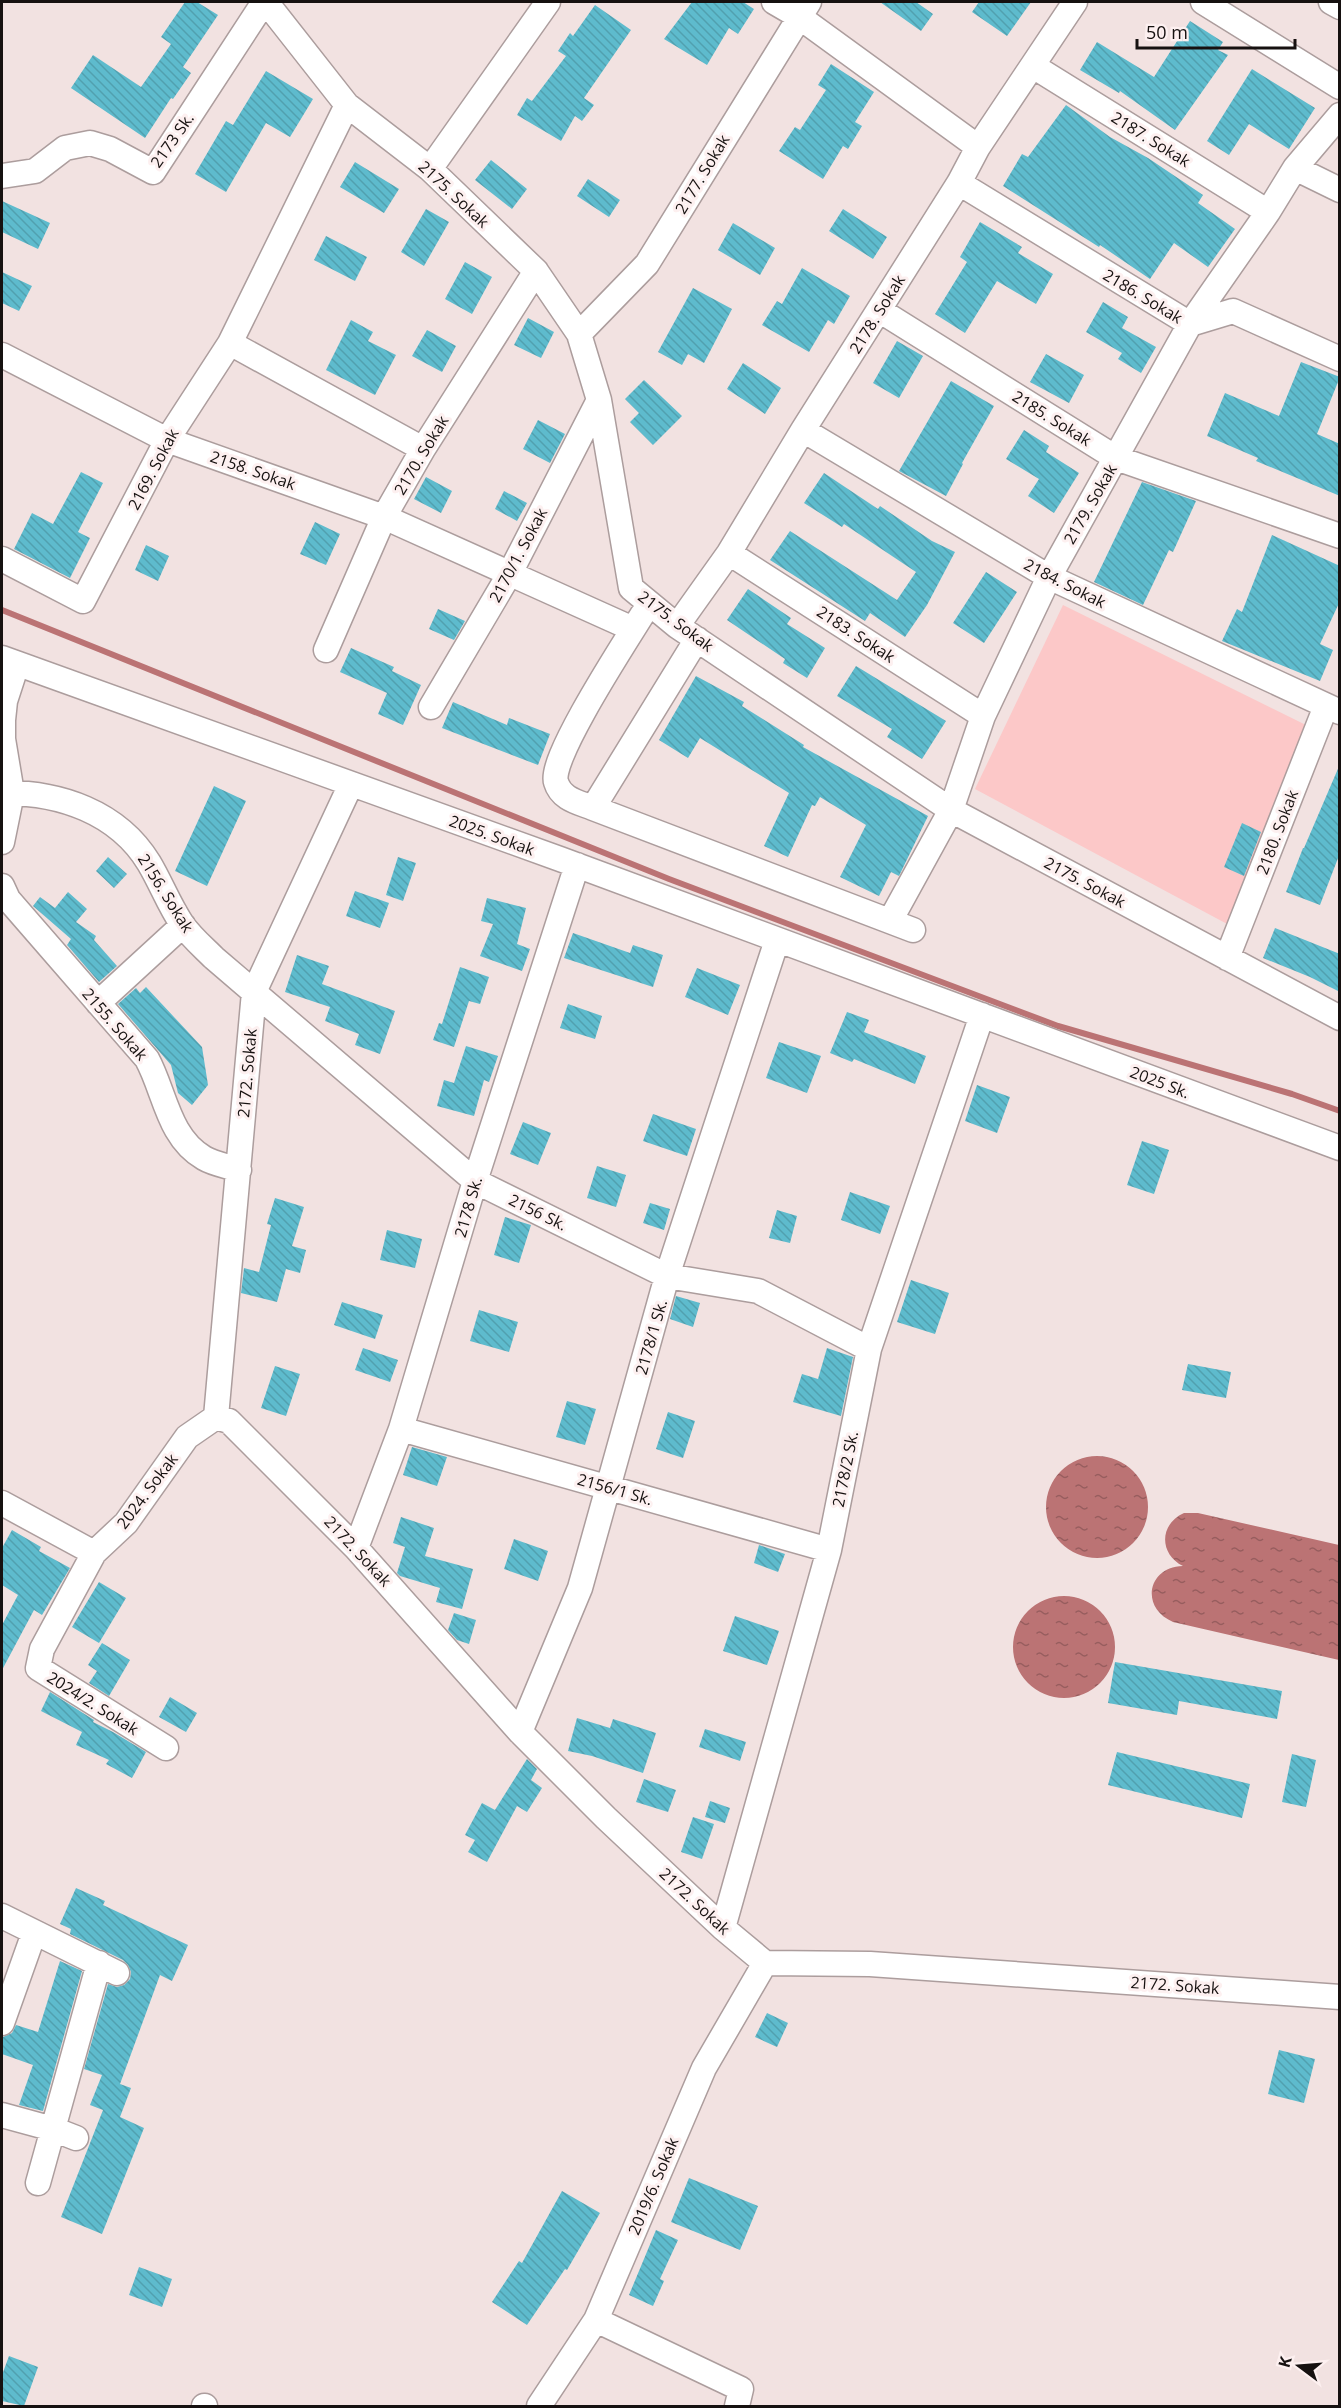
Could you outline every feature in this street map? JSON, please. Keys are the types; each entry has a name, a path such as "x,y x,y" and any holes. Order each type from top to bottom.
{"street":[{"name":"2175. Sokak","path":"265,2 347,105 430,169 536,271 579,334 599,400 631,588 687,633 951,810 1340,1018"},
{"name":"2173 Sk.","path":"2,176 35,171 65,148 90,143 110,149 153,172 265,2"},
{"path":"430,169 548,2"},
{"path":"774,2 804,9 978,147"},
{"name":"2178. Sokak","path":"593,807 729,553 803,430 959,183 978,147 1075,2"},
{"path":"1203,2 1340,87"},
{"path":"1331,2 1340,7"},
{"name":"2177. Sokak","path":"579,334 647,264 804,9"},
{"name":"2187. Sokak","path":"1033,66 1268,212"},
{"name":"2169. Sokak","path":"2,560 83,601 167,440 230,343 347,105"},
{"name":"2179. Sokak","path":"891,921 951,810 983,716 1049,577 1190,324 1268,212 1295,168 1340,115"},
{"path":"1295,168 1340,190"},
{"name":"2186. Sokak","path":"959,183 1190,324 1233,311 1340,359"},
{"name":"2170. Sokak","path":"326,650 384,517 423,449 536,271"},
{"name":"2185. Sokak","path":"879,310 1116,458 1340,536"},
{"path":"230,343 423,449"},
{"name":"2158. Sokak","path":"2,355 167,440 384,517 633,629"},
{"name":"2170/1. Sokak","path":"430,707 510,573 599,400"},
{"name":"2184. Sokak","path":"803,430 1049,577 1333,709"},
{"name":"2183. Sokak","path":"729,553 983,716"},
{"path":"649,602 564,746 555,771 556,784 560,791 567,797 913,930"},
{"path":"2,842 7,793 3,720 8,692 9,661"},
{"name":"2025. Sokak","path":"9,661 982,1015"},
{"name":"2180. Sokak","path":"1227,958 1333,709"},
{"name":"2172. Sokak","path":"351,784 254,992 222,1419 356,1548 520,1732 606,1818 723,1928 765,1963 870,1964 1340,1997"},
{"name":"2156. Sokak","path":"7,793 40,795 72,802 115,825 132,840 149,862 183,925 214,958 254,992"},
{"name":"2178 Sk.","path":"356,1548 401,1429 475,1181 577,866"},
{"name":"2155. Sokak","path":"5,893 147,1059 160,1086 172,1123 185,1142 206,1159 239,1170"},
{"path":"98,1003 183,925"},
{"name":"2178/1 Sk.","path":"520,1732 580,1588 668,1276 777,940"},
{"name":"2156 Sk.","path":"254,992 475,1181 668,1276 758,1291 869,1349"},
{"name":"2025 Sk.","path":"982,1015 1340,1148"},
{"name":"2178/2 Sk.","path":"723,1928 829,1550 869,1349 982,1015"},
{"name":"2024. Sokak","path":"94,1553 126,1523 187,1437 222,1419"},
{"name":"2156/1 Sk.","path":"401,1429 829,1550"},
{"path":"3,1508 94,1553"},
{"name":"2024/2. Sokak","path":"94,1553 42,1649 38,1668 166,1748"},
{"path":"2,1916 108,1968 53,2129 38,2183"},
{"path":"2,2024 34,1933"},
{"name":"2019/6. Sokak","path":"539,2406 596,2320 704,2068 765,1963"},
{"path":"2,2115 76,2138"},
{"path":"596,2320 741,2389 737,2406"}],"shaded area":[{"path":"1063,605 1312,728 1229,925 975,789"}],"water":[{"path":"1097,1456 1117,1459 1126,1464 1140,1478 1145,1487 1148,1507 1145,1527 1140,1536 1126,1550 1117,1555 1097,1558 1077,1555 1068,1550 1054,1536 1049,1527 1046,1507 1049,1487 1054,1478 1068,1464 1077,1459"},
{"path":"1184,1513 1198,1513 1339,1545 1339,1660 1173,1622 1162,1616 1152,1598 1152,1589 1155,1580 1162,1573 1171,1568 1183,1566 1170,1554 1165,1539 1170,1524"},
{"path":"1064,1596 1084,1599 1093,1604 1107,1618 1112,1627 1115,1647 1112,1667 1107,1676 1093,1690 1084,1695 1064,1698 1044,1695 1035,1690 1021,1676 1016,1667 1013,1647 1016,1627 1021,1618 1035,1604 1044,1599"}],"building":[{"path":"185,2 197,2 218,15 183,67 191,73 173,99 171,98 145,138 71,88 93,55 141,87 171,44 161,37"},
{"path":"692,2 743,2 754,9 738,34 729,28 707,65 664,39"},
{"path":"880,2 916,2 933,14 921,31"},
{"path":"979,2 1031,2 1007,36 972,12"},
{"path":"595,5 631,30 584,98 594,105 582,121 575,116 561,141 517,115 527,98 532,101 566,56 558,51 570,33 573,36"},
{"path":"1190,21 1223,42 1218,50 1228,55 1175,130 1120,91 1119,93 1080,70 1097,42 1154,77"},
{"path":"831,64 874,92 855,122 862,126 848,149 843,146 823,179 779,151 795,127 800,130 826,90 818,85"},
{"path":"1252,69 1315,108 1289,149 1249,124 1229,155 1207,141"},
{"path":"266,71 313,99 290,137 266,123 226,192 195,174 226,121 233,125"},
{"path":"1066,105 1110,137 1148,158 1203,195 1198,203 1235,229 1208,267 1174,243 1150,279 1100,245 1099,247 1003,186 1022,154 1028,157"},
{"path":"491,160 527,189 512,209 475,180"},
{"path":"355,162 399,189 384,213 340,187"},
{"path":"588,179 620,200 609,217 577,196"},
{"path":"2,201 50,223 38,249 2,232"},
{"path":"426,209 449,222 424,266 401,252"},
{"path":"843,209 887,237 873,259 829,231"},
{"path":"980,222 1022,247 1018,253 1053,274 1036,304 997,281 965,333 935,314 967,262 960,257"},
{"path":"733,223 775,248 760,275 718,250"},
{"path":"326,236 367,257 355,281 314,260"},
{"path":"465,262 492,277 472,314 445,299"},
{"path":"802,268 850,296 834,324 828,320 809,352 762,325 777,301 782,304"},
{"path":"2,272 32,286 19,311 2,303"},
{"path":"693,288 732,309 704,363 688,354 682,365 658,352"},
{"path":"1103,302 1128,317 1122,328 1156,347 1141,373 1118,359 1122,353 1086,332"},
{"path":"528,318 554,332 541,358 514,345"},
{"path":"351,320 373,332 368,341 396,355 375,395 326,370"},
{"path":"427,330 456,346 442,372 412,356"},
{"path":"897,341 923,356 899,398 873,383"},
{"path":"1046,354 1084,375 1069,403 1030,382"},
{"path":"1301,362 1340,377 1317,434 1340,444 1340,496 1256,461 1258,458 1207,436 1225,393 1279,416"},
{"path":"743,363 781,388 765,414 727,389"},
{"path":"644,380 682,416 653,445 630,422 639,413 625,399"},
{"path":"951,381 994,406 946,496 899,471"},
{"path":"538,420 565,434 550,463 523,449"},
{"path":"1024,430 1049,446 1046,452 1079,473 1054,513 1028,496 1039,479 1006,459"},
{"path":"81,472 103,483 78,532 90,538 70,578 14,549 32,513 53,524"},
{"path":"824,473 878,509 880,506 932,541 955,552 927,605 905,637 870,613 865,621 770,560 790,531 897,600 916,572 844,524 842,527 804,503"},
{"path":"426,477 452,491 441,513 414,499"},
{"path":"1142,482 1196,501 1173,552 1169,550 1143,605 1094,582"},
{"path":"504,491 527,503 517,521 495,509"},
{"path":"315,522 340,534 326,565 300,554"},
{"path":"1272,535 1340,566 1340,601 1320,644 1333,650 1320,681 1222,641 1237,609 1242,612"},
{"path":"146,545 169,556 158,581 135,570"},
{"path":"986,572 1017,592 984,643 953,623"},
{"path":"748,589 791,618 787,624 825,648 807,678 783,663 785,659 727,620"},
{"path":"438,609 465,621 454,640 429,629"},
{"path":"351,648 394,667 392,671 421,685 403,725 378,714 387,693 340,672"},
{"path":"856,666 946,721 922,759 887,737 892,729 837,696"},
{"path":"696,676 744,702 742,706 804,745 803,747 928,816 899,876 891,872 879,896 840,877 866,825 820,797 815,806 812,805 788,857 764,846 789,793 700,738 688,758 659,740"},
{"path":"453,702 507,725 509,718 550,734 538,765 442,728"},
{"path":"1340,764 1340,853 1320,905 1286,892"},
{"path":"214,786 246,801 207,886 175,871"},
{"path":"1242,823 1261,832 1244,876 1224,867"},
{"path":"108,857 127,874 114,888 96,871"},
{"path":"398,857 416,863 403,901 386,895"},
{"path":"355,891 389,903 380,928 346,916"},
{"path":"68,892 87,909 76,922 96,936 94,940 117,966 99,982 67,945 71,939 33,906 40,897 55,908"},
{"path":"487,898 526,908 517,944 530,949 522,971 480,956 493,924 481,921"},
{"path":"1275,928 1340,954 1340,992 1263,958"},
{"path":"573,933 630,953 633,945 663,955 653,987 564,958"},
{"path":"297,955 329,966 322,984 395,1011 380,1054 355,1045 359,1034 325,1021 330,1007 285,992"},
{"path":"460,967 489,977 480,1004 469,1001 454,1047 433,1040 439,1023 442,1024"},
{"path":"697,968 740,985 728,1015 685,997"},
{"path":"146,987 202,1047 208,1085 192,1105 178,1093 171,1065 118,1004 136,988 140,993"},
{"path":"568,1004 602,1016 595,1039 560,1028"},
{"path":"847,1012 869,1020 864,1032 926,1056 915,1084 854,1059 852,1062 830,1053"},
{"path":"779,1042 821,1056 807,1093 766,1078"},
{"path":"466,1046 498,1056 489,1082 484,1080 474,1116 437,1106 444,1080 454,1083"},
{"path":"977,1085 1010,1097 997,1133 965,1121"},
{"path":"653,1114 696,1129 687,1156 643,1141"},
{"path":"523,1122 551,1133 538,1165 510,1154"},
{"path":"1142,1141 1169,1150 1154,1194 1127,1185"},
{"path":"597,1166 626,1175 616,1207 587,1198"},
{"path":"850,1192 890,1206 880,1234 841,1220"},
{"path":"275,1198 304,1207 292,1246 306,1250 300,1273 286,1269 277,1302 241,1293 244,1268 259,1272 271,1225 267,1224"},
{"path":"650,1203 670,1209 664,1230 643,1223"},
{"path":"777,1210 797,1216 790,1243 769,1238"},
{"path":"505,1217 531,1225 519,1263 494,1255"},
{"path":"387,1230 422,1239 415,1268 380,1260"},
{"path":"911,1280 949,1293 935,1334 897,1322"},
{"path":"676,1296 700,1303 693,1327 670,1319"},
{"path":"342,1302 383,1315 375,1339 334,1325"},
{"path":"479,1310 518,1322 509,1352 470,1341"},
{"path":"363,1348 398,1360 390,1382 355,1370"},
{"path":"827,1348 853,1357 841,1416 793,1402 802,1374 818,1379"},
{"path":"1188,1364 1231,1372 1226,1398 1182,1390"},
{"path":"275,1366 300,1374 286,1416 261,1408"},
{"path":"567,1401 596,1409 585,1445 556,1437"},
{"path":"668,1412 695,1421 683,1458 656,1449"},
{"path":"412,1447 447,1457 437,1486 403,1475"},
{"path":"401,1517 434,1528 425,1556 473,1569 462,1609 436,1602 440,1588 400,1576 397,1573 405,1547 393,1543"},
{"path":"12,1530 41,1547 39,1551 70,1568 42,1615 34,1610 2,1670 2,1625 18,1595 2,1585 2,1548"},
{"path":"514,1539 548,1551 538,1581 504,1569"},
{"path":"759,1545 785,1554 778,1572 754,1563"},
{"path":"99,1582 126,1598 99,1643 72,1627"},
{"path":"454,1613 476,1620 469,1644 457,1640 448,1630"},
{"path":"735,1616 779,1631 767,1665 723,1651"},
{"path":"102,1643 130,1660 109,1696 89,1683 97,1671 88,1665"},
{"path":"1115,1662 1282,1691 1277,1719 1179,1701 1177,1715 1108,1703"},
{"path":"50,1692 94,1720 93,1722 146,1752 132,1778 106,1764 109,1760 76,1745 82,1732 41,1711"},
{"path":"170,1697 197,1713 186,1732 159,1717"},
{"path":"577,1718 610,1728 613,1719 656,1733 643,1773 592,1756 568,1751"},
{"path":"705,1729 746,1742 740,1761 699,1747"},
{"path":"1117,1752 1250,1784 1242,1818 1108,1785"},
{"path":"1292,1754 1316,1760 1306,1807 1282,1802"},
{"path":"527,1759 537,1769 531,1780 542,1788 527,1812 517,1806 487,1862 468,1852 475,1840 465,1835 482,1803 495,1810"},
{"path":"644,1779 676,1790 668,1812 636,1802"},
{"path":"710,1801 730,1808 725,1823 705,1817"},
{"path":"693,1817 714,1824 702,1859 681,1852"},
{"path":"76,1888 105,1901 103,1905 188,1945 172,1981 160,1975 120,2084 131,2088 120,2117 144,2128 102,2234 61,2217 103,2110 90,2105 102,2075 84,2069 108,1984 117,1987 124,1985 130,1979 131,1972 123,1960 70,1934 71,1929 60,1924"},
{"path":"60,1961 82,1971 43,2111 19,2105 33,2065 2,2054 2,2042 3,2037 12,2033 16,2025 38,2032"},
{"path":"767,2013 788,2023 777,2047 755,2037"},
{"path":"1279,2050 1315,2059 1304,2103 1268,2094"},
{"path":"689,2178 758,2206 740,2250 671,2222"},
{"path":"562,2191 600,2213 567,2270 565,2269 527,2325 492,2302 519,2261 522,2263"},
{"path":"656,2230 678,2240 660,2279 664,2281 653,2306 629,2295"},
{"path":"139,2267 172,2279 162,2307 129,2295"},
{"path":"9,2356 38,2367 24,2406 2,2401 2,2375"}],"waterway":[{"path":"2,610 669,879 1058,1026 1292,1094 1340,1111"}]}
